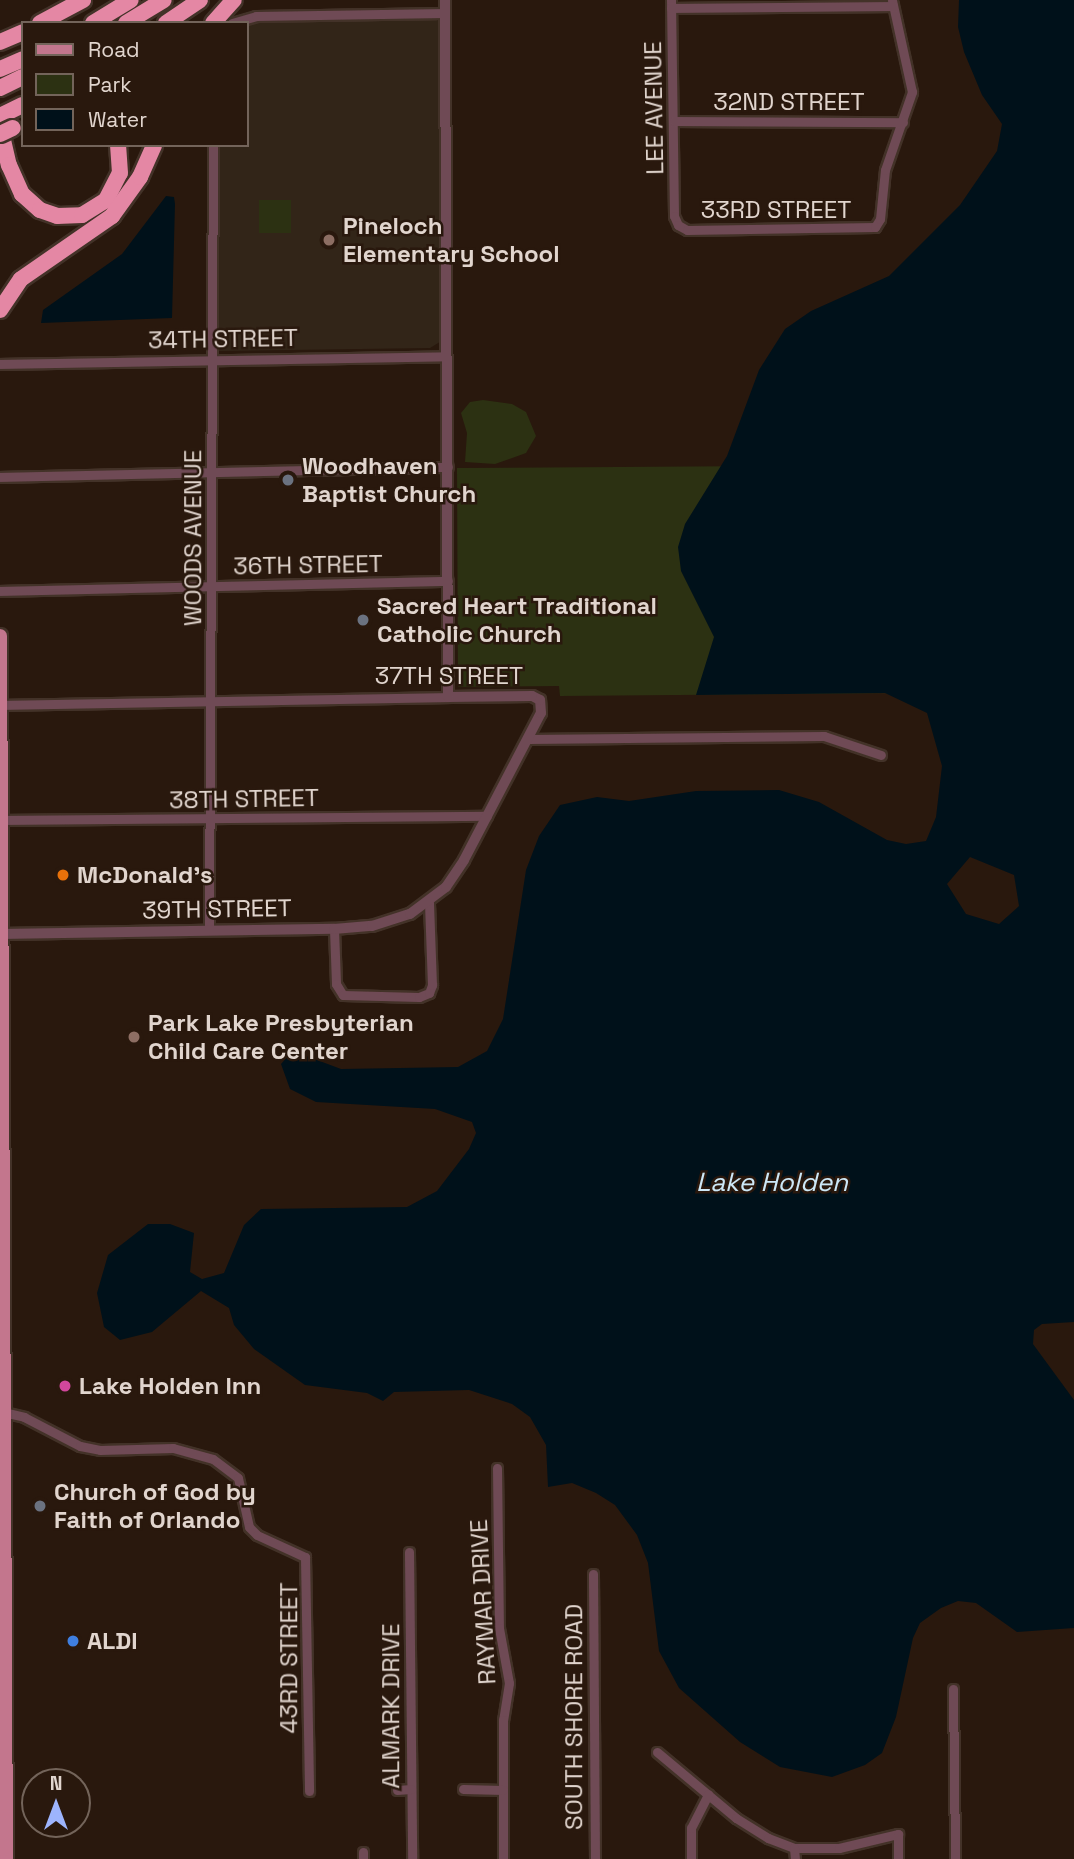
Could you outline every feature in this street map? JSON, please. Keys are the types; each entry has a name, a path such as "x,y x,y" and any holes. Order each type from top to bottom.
{"highway":[{"path":"44,21 83,0"},
{"path":"96,21 131,0"},
{"path":"129,21 164,0"},
{"path":"169,21 200,0"},
{"path":"215,21 233,0"},
{"path":"11,115 9,165 22,194 40,211 57,216 82,215 106,200 119,176 118,147"},
{"path":"0,310 21,279 112,216 140,177 153,147"}],"main road":[{"path":"0,636 2,1606 6,1859"},
{"path":"0,1647 5,1664"}],"street":[{"path":"444,0 448,697"},
{"path":"671,4 893,3 912,77 910,109 903,122"},
{"name":"LEE AVENUE","path":"671,4 674,215"},
{"path":"239,21 256,16 445,13"},
{"name":"32ND STREET","path":"674,121 903,122"},
{"name":"33RD STREET","path":"674,215 678,225 687,230 864,230 880,219 885,170 903,122"},
{"name":"WOODS AVENUE","path":"209,930 213,147"},
{"name":"34TH STREET","path":"0,364 212,358 446,356"},
{"path":"0,477 448,467"},
{"name":"36TH STREET","path":"0,591 448,581"},
{"name":"37TH STREET","path":"1,705 212,698 537,698 542,709 528,738"},
{"path":"334,929 335,984 343,995 419,997 429,993 432,985 429,902 446,887 528,738 824,736 841,738 881,755"},
{"name":"38TH STREET","path":"1,820 487,816"},
{"name":"39TH STREET","path":"1,934 334,929 390,922 429,902"},
{"name":"43RD STREET","path":"3,1412 24,1417 80,1446 100,1450 191,1450 213,1459 238,1478 249,1527 257,1535 305,1557 309,1791"},
{"name":"RAYMAR DRIVE","path":"497,1468 499,1628 509,1683 503,1720 503,1859"},
{"name":"ALMARK DRIVE","path":"409,1552 411,1859"},
{"name":"SOUTH SHORE ROAD","path":"593,1574 595,1859"},
{"path":"954,1689 955,1859"},
{"path":"657,1752 736,1818 794,1848 839,1848 898,1834 898,1859"},
{"path":"397,1790 411,1789"},
{"path":"463,1789 503,1790"},
{"path":"691,1859 691,1828 708,1794"},
{"path":"794,1848 794,1859"}],"shaded area":[{"name":"Pineloch Elementary School","path":"434,16 441,25 443,340 430,348 219,351 217,147 248,147 248,23"}],"green space":[{"path":"259,200 291,200 291,233 259,233"},
{"path":"483,400 512,404 526,412 536,436 526,453 495,464 465,462 467,433 461,413 470,402"},
{"path":"903,465 905,693 560,696 559,686 458,687 457,468"}],"water":[{"name":"Lake Holden","path":"959,0 1074,0 1074,1322 1042,1324 1034,1330 1033,1344 1074,1400 1074,1628 1017,1632 976,1603 958,1601 941,1608 920,1623 913,1638 896,1717 882,1753 865,1765 832,1777 780,1767 740,1742 679,1688 659,1651 648,1563 637,1535 615,1505 596,1493 572,1483 548,1487 546,1445 530,1417 512,1404 469,1390 394,1392 383,1401 367,1393 305,1385 254,1349 234,1325 229,1308 201,1291 152,1332 120,1340 104,1327 97,1293 108,1255 148,1224 170,1224 194,1233 190,1272 202,1279 224,1273 244,1225 261,1209 407,1207 437,1191 469,1149 476,1133 472,1122 435,1109 316,1102 290,1089 281,1064 289,1055 301,1054 341,1069 458,1067 487,1051 503,1019 526,870 539,836 560,805 597,797 629,801 696,791 779,790 819,802 887,840 906,844 926,841 936,817 942,766 927,713 885,693 696,695 714,637 681,571 678,547 685,524 727,456 759,370 785,329 811,311 889,276 960,205 997,151 1002,124 982,95 964,52 958,27","holes":["970,857 1014,875 1019,906 999,924 966,914 947,884"]},
{"path":"166,196 174,197 175,204 172,318 41,323 43,310 122,254"}],"place":[{"name":"Pineloch Elementary School","path":"329,240"},
{"name":"Woodhaven Baptist Church","path":"288,480"},
{"name":"Sacred Heart Traditional Catholic Church","path":"363,620"},
{"name":"McDonald's","path":"63,875"},
{"name":"Park Lake Presbyterian Child Care Center","path":"134,1037"},
{"name":"Lake Holden Inn","path":"65,1386"},
{"name":"Church of God by Faith of Orlando","path":"40,1506"},
{"name":"ALDI","path":"73,1641"}]}
